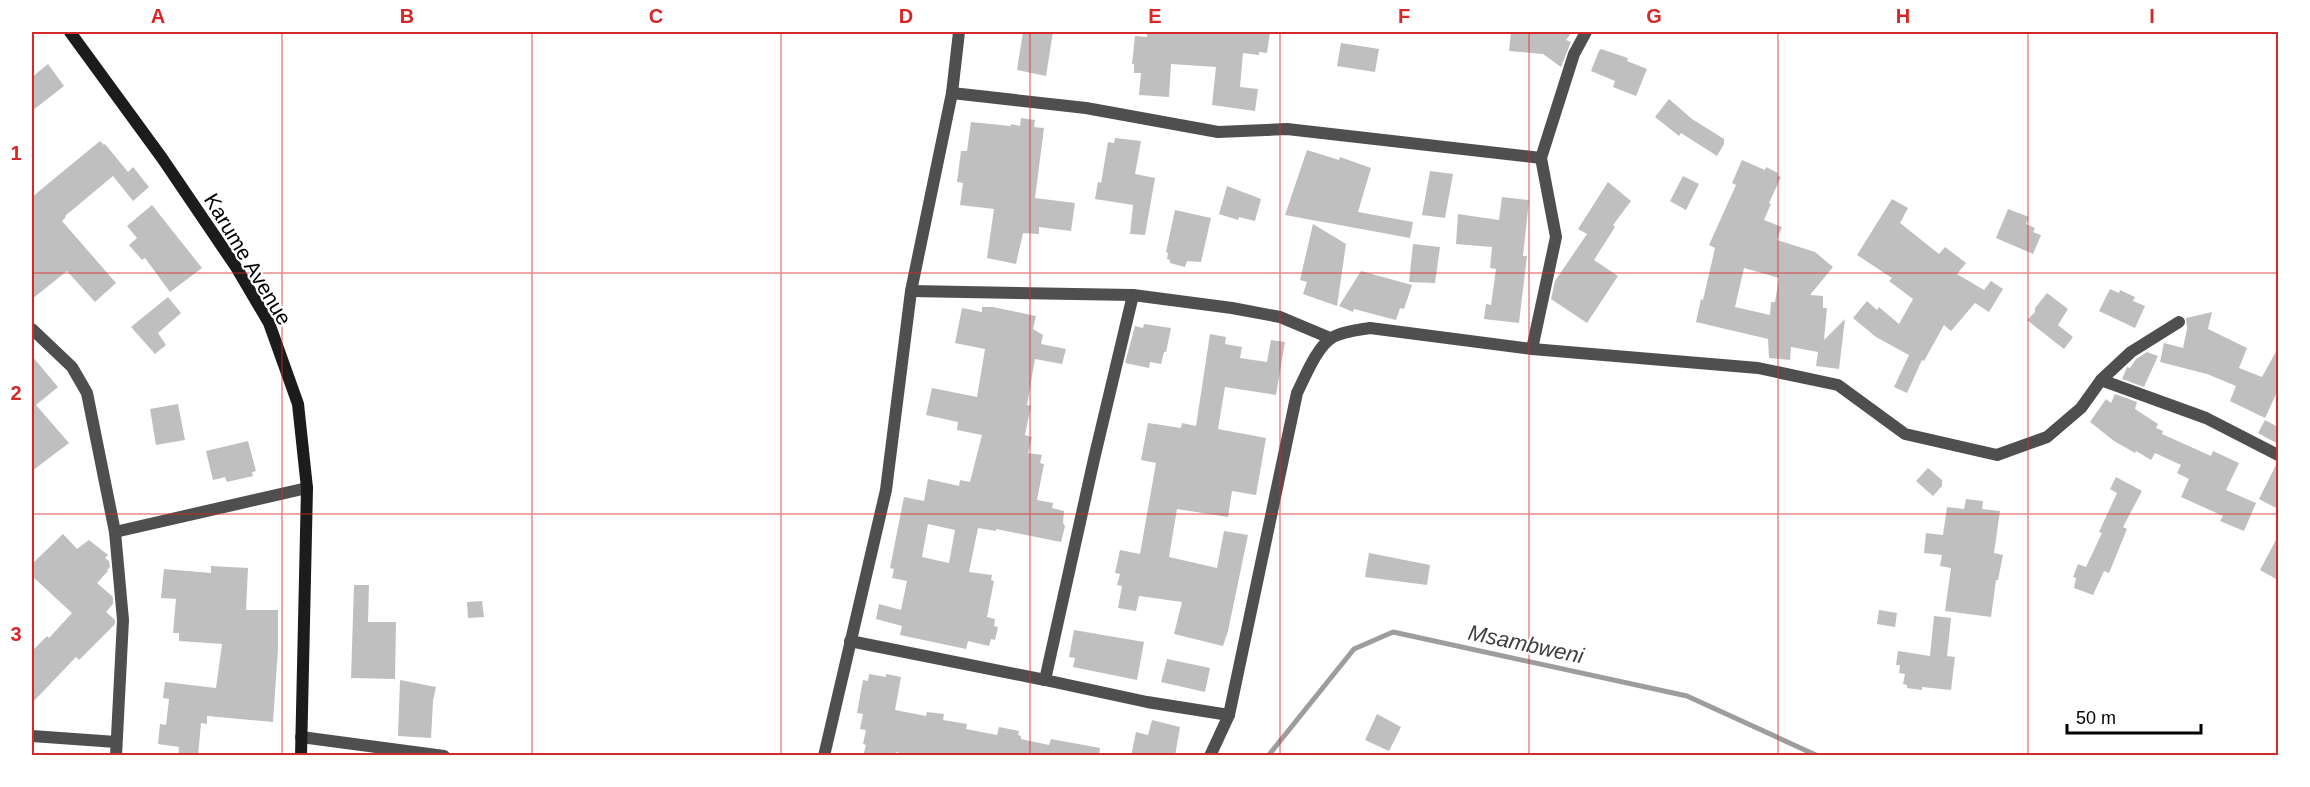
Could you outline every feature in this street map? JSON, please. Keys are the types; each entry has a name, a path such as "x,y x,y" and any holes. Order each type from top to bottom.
{"main road":[{"name":"Karume Avenue","path":"70,32 162,158 236,267 269,323 298,404 307,488 302,756"}],"street":[{"path":"824,756 886,490 911,291 952,93 959,32"},
{"path":"1532,349 1556,237 1541,158 1574,54 1586,32"},
{"path":"952,93 1086,108 1218,132 1287,129 1541,158"},
{"path":"911,291 1133,295 1280,316 1330,338"},
{"path":"1045,680 1133,295"},
{"path":"1210,756 1229,715 1297,393 1312,361 1330,338 1348,331 1370,328 1532,349 1758,368 1838,385 1905,434 1997,455 2047,437 2081,408 2101,380 2131,352 2179,322"},
{"path":"32,329 72,368 87,393 115,532 123,620 116,756"},
{"path":"2101,380 2206,418 2278,455"},
{"path":"115,532 159,524 307,488"},
{"path":"850,641 1147,702 1229,715"},
{"path":"32,736 116,742"},
{"path":"301,737 444,756"}],"building":[{"path":"1023,32 1053,32 1046,76 1017,70"},
{"path":"1147,32 1270,32 1267,53 1259,52 1259,55 1243,53 1240,87 1258,89 1255,111 1212,105 1216,67 1171,64 1169,97 1139,95 1141,73 1134,73 1134,64 1132,64 1135,36 1147,37"},
{"path":"1511,32 1572,32 1566,40 1571,42 1561,67 1543,54 1509,51"},
{"path":"1341,43 1379,49 1375,72 1337,66"},
{"path":"1601,49 1628,58 1627,61 1647,69 1636,96 1613,87 1615,81 1591,71"},
{"path":"48,64 64,86 32,111 32,77"},
{"path":"1669,99 1692,119 1724,139 1724,144 1717,156 1681,133 1679,136 1655,117"},
{"path":"1021,118 1035,120 1034,127 1044,128 1035,198 1075,203 1071,231 1039,227 1039,234 1023,233 1016,264 987,258 994,209 960,205 963,183 957,182 961,151 967,151 971,122 1020,126"},
{"path":"1115,138 1141,141 1135,174 1155,178 1145,235 1130,234 1133,205 1095,199 1098,182 1101,183 1108,142 1114,143"},
{"path":"100,141 128,172 133,167 149,187 133,201 113,176 62,221 116,283 95,302 67,271 32,299 32,197"},
{"path":"1307,150 1339,160 1340,157 1371,168 1358,212 1413,222 1410,238 1285,215"},
{"path":"1742,160 1778,173 1777,175 1781,177 1764,220 1782,227 1777,240 1815,252 1833,267 1810,295 1823,296 1823,308 1827,308 1824,340 1845,319 1839,369 1816,366 1818,352 1791,347 1790,360 1769,358 1768,339 1696,322 1715,248 1709,245 1736,185 1732,183","holes":["1744,268 1779,278 1775,302 1771,302 1770,315 1735,307"]},
{"path":"1430,171 1453,174 1445,218 1422,215"},
{"path":"1683,176 1699,184 1686,210 1670,201"},
{"path":"1608,182 1631,201 1613,225 1615,227 1594,260 1618,276 1587,323 1551,299 1555,281 1587,234 1578,229"},
{"path":"1227,186 1261,199 1255,221 1239,217 1238,220 1219,214"},
{"path":"1502,197 1529,200 1523,256 1527,256 1519,323 1484,319 1486,304 1491,305 1496,269 1490,268 1492,247 1456,244 1458,214 1499,220"},
{"path":"1892,199 1908,208 1900,223 1939,254 1945,247 1966,263 1957,274 1984,290 1991,281 2003,289 1989,312 1975,303 1951,331 1944,325 1924,361 1922,360 1907,393 1894,387 1909,355 1876,337 1853,318 1867,301 1877,310 1879,307 1899,324 1913,299 1889,281 1892,278 1857,255"},
{"path":"152,205 202,268 170,292 145,258 142,260 129,245 137,238 127,226"},
{"path":"2008,209 2029,217 2026,224 2035,228 2033,232 2041,235 2033,254 1996,238"},
{"path":"1175,210 1211,218 1201,262 1187,261 1185,267 1170,263 1167,259 1168,253 1166,252"},
{"path":"1313,224 1346,244 1337,306 1303,294 1307,282 1300,280"},
{"path":"1413,244 1440,247 1435,283 1409,282"},
{"path":"1361,271 1412,285 1404,309 1400,308 1396,320 1354,309 1353,312 1339,306"},
{"path":"2110,289 2119,293 2120,290 2135,297 2133,301 2145,306 2135,328 2099,311"},
{"path":"2047,293 2068,309 2058,325 2073,337 2064,349 2027,320"},
{"path":"168,297 181,313 158,333 166,345 155,354 131,327"},
{"path":"982,307 993,307 1036,316 1033,329 1043,335 1041,344 1066,349 1062,364 1035,359 1027,405 1031,406 1025,435 1032,437 1028,453 1042,455 1040,463 1044,464 1037,500 1053,503 1052,508 1064,511 1065,526 1061,542 996,529 996,531 978,528 969,572 992,575 991,580 994,581 987,617 995,619 994,626 998,627 995,640 991,639 989,646 968,641 966,649 900,635 902,626 876,619 879,604 901,610 907,581 892,578 894,569 890,568 904,497 924,501 928,479 959,486 960,480 970,482 982,435 957,430 958,422 926,415 932,388 977,397 985,349 955,343 962,308 982,312","holes":["928,524 955,530 949,563 922,557"]},
{"path":"2212,312 2208,329 2247,348 2239,368 2262,377 2278,348 2278,390 2265,418 2230,401 2236,386 2207,374 2160,362 2164,343 2183,348 2187,329 2186,318"},
{"path":"1144,324 1171,328 1161,364 1150,362 1149,368 1125,363 1135,326 1143,328"},
{"path":"1210,334 1226,337 1225,344 1242,347 1240,358 1267,362 1271,340 1285,342 1276,395 1225,387 1218,429 1266,438 1256,495 1232,491 1228,517 1177,509 1169,557 1217,568 1224,531 1248,535 1223,646 1174,634 1182,602 1139,596 1136,611 1118,608 1122,586 1117,585 1120,574 1115,573 1120,550 1140,554 1156,463 1141,460 1148,423 1181,428 1182,423 1196,426"},
{"path":"2147,352 2158,356 2144,387 2122,379 2127,367 2130,368 2136,359"},
{"path":"32,356 58,387 36,405 69,443 32,471"},
{"path":"2115,394 2137,402 2135,409 2158,424 2156,428 2163,431 2162,434 2211,456 2213,451 2239,463 2226,490 2256,503 2244,531 2220,521 2223,516 2181,497 2189,479 2177,473 2181,465 2155,453 2151,460 2136,451 2135,453 2114,441 2090,422 2106,399 2111,403"},
{"path":"178,404 185,440 156,445 150,409"},
{"path":"2265,420 2278,427 2278,444 2258,433"},
{"path":"248,441 256,471 252,472 253,476 227,482 225,477 213,480 206,451"},
{"path":"2278,463 2278,509 2259,499"},
{"path":"1928,468 1942,480 1942,486 1933,496 1916,481"},
{"path":"2116,477 2142,491 2123,527 2127,529 2109,573 2104,571 2093,595 2074,588 2076,578 2073,577 2078,564 2086,567 2102,533 2099,532 2117,493 2110,489"},
{"path":"1966,499 1983,501 1982,509 2000,511 1994,553 2003,555 1998,580 1996,580 1991,617 1945,611 1951,568 1940,566 1942,555 1924,553 1926,533 1943,535 1947,507 1964,509"},
{"path":"63,534 77,549 89,540 108,555 105,558 109,561 110,567 97,583 113,597 113,604 106,612 115,620 115,624 79,660 76,657 32,703 32,651 47,636 49,638 72,613 32,576 32,564"},
{"path":"2278,536 2278,580 2260,570"},
{"path":"1369,553 1430,565 1427,585 1365,577"},
{"path":"211,566 248,568 246,610 278,610 273,722 207,716 207,724 201,723 198,756 178,756 179,747 158,744 160,724 166,725 169,699 163,698 165,682 216,688 222,644 179,641 179,633 173,633 176,599 161,598 164,569 211,573"},
{"path":"354,585 369,585 368,622 396,622 395,679 351,678"},
{"path":"482,601 484,617 468,618 467,602"},
{"path":"1879,610 1897,613 1895,627 1877,624"},
{"path":"1934,616 1951,618 1947,656 1955,657 1951,690 1907,688 1907,685 1903,684 1905,674 1899,673 1900,665 1896,665 1898,651 1930,656"},
{"path":"1074,630 1144,642 1137,680 1073,667 1075,658 1069,657"},
{"path":"1167,659 1210,668 1205,692 1161,682"},
{"path":"869,674 901,677 895,710 926,716 927,712 944,714 943,720 967,724 966,729 997,735 999,727 1019,731 1018,735 1021,739 1049,745 1051,739 1100,748 1099,756 911,756 896,752 895,756 863,756 866,730 860,729 863,714 857,713 863,680 868,681"},
{"path":"400,680 436,687 431,738 398,736"},
{"path":"1377,714 1401,727 1389,751 1365,740"},
{"path":"1152,720 1180,727 1175,756 1131,756 1136,732 1148,735"}],"waterway":[{"name":"Msambweni","path":"1268,756 1354,649 1393,632 1687,696 1818,756"}]}
